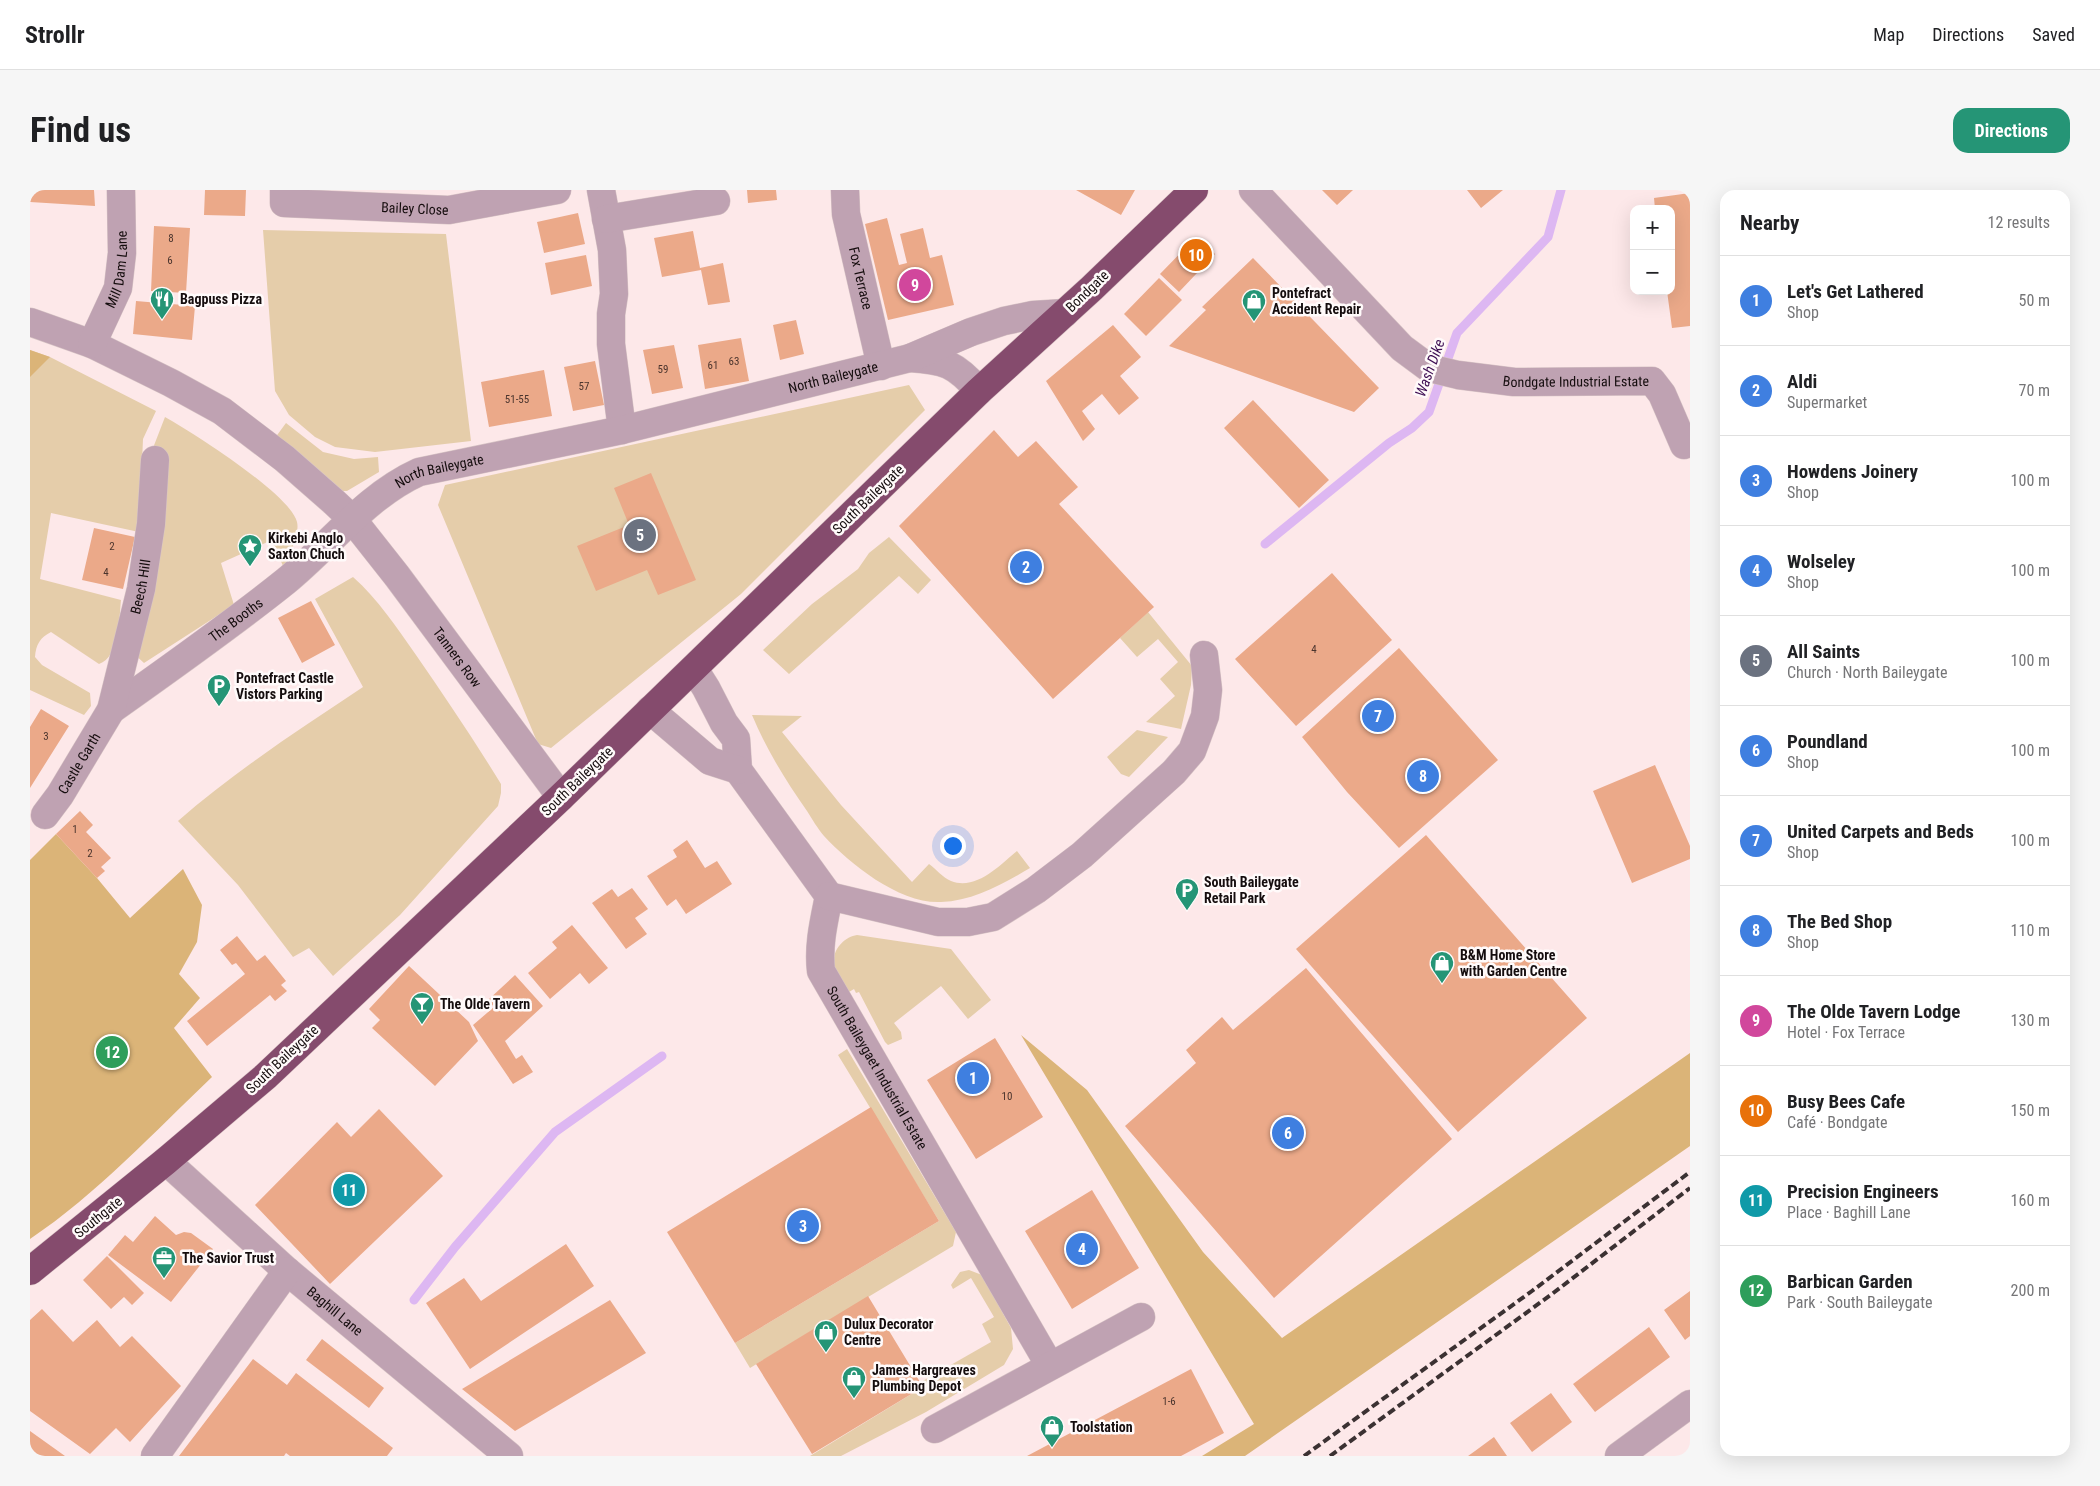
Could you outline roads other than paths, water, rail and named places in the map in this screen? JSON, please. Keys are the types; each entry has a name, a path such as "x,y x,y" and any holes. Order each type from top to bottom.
{"highway":[{"name":"Bondgate","path":"979,391 1065,313 1194,190"},
{"name":"South Baileygate","path":"166,1161 266,1076 561,797 979,391"},
{"name":"Southgate","path":"30,1271 166,1161"}],"street":[{"name":"Mill Dam Lane","path":"92,344 118,288 122,253 121,190"},
{"name":"Bailey Close","path":"284,190 284,203 449,210 557,190"},
{"path":"601,190 612,250 614,294 611,314 611,344 622,430"},
{"name":"Bondgate Industrial Estate","path":"1253,190 1402,348 1416,360 1446,373 1514,382 1652,381 1662,394 1684,445"},
{"path":"606,219 716,201"},
{"name":"Fox Terrace","path":"846,202 881,366"},
{"name":"North Baileygate","path":"352,519 395,485 418,472 622,430 910,358 971,332 1004,321 1033,314 1065,313"},
{"path":"30,322 92,344 171,383 222,411 285,459 352,519"},
{"name":"North Baileygate","path":"910,358 937,360 964,374 979,391"},
{"name":"Beech Hill","path":"111,710 141,589 151,524 155,460"},
{"name":"The Booths","path":"111,710 185,658 287,580 352,519"},
{"name":"Tanners Row","path":"352,519 397,576 561,797"},
{"path":"694,669 724,723 736,739 738,770 829,896 938,922 968,922 993,917 1036,890 1082,855 1174,772 1192,751 1204,716 1208,690 1204,655"},
{"name":"Castle Garth","path":"45,815 60,795 111,710"},
{"path":"650,710 710,761 738,770"},
{"name":"South Baileygaet Industrial Estate","path":"829,896 820,937 821,971 1050,1366"},
{"name":"Baghill Lane","path":"166,1161 287,1271 509,1456"},
{"path":"155,1456 287,1271"},
{"path":"935,1429 1141,1317"},
{"path":"1619,1456 1690,1404"}],"waterway":[{"name":"Wash Dike","path":"1265,544 1389,443 1412,428 1429,412 1457,333 1548,237 1561,190"},
{"path":"414,1300 455,1247 555,1132 662,1056"}],"railway":[{"path":"1304,1456 1532,1291 1690,1172"},
{"path":"1330,1456 1552,1294 1690,1188"}],"place":[{"name":"Busy Bees Cafe","path":"1196,255"},
{"name":"The Olde Tavern Lodge","path":"915,285"},
{"name":"Bagpuss Pizza","path":"162,320"},
{"name":"Pontefract Accident Repair","path":"1254,322"},
{"name":"All Saints","path":"640,535"},
{"name":"Kirkebi Anglo Saxton Chuch","path":"250,567"},
{"name":"Aldi","path":"1026,567"},
{"name":"Pontefract Castle Vistors Parking","path":"219,707"},
{"name":"United Carpets and Beds","path":"1378,716"},
{"name":"The Bed Shop","path":"1423,776"},
{"name":"South Baileygate Retail Park","path":"1187,911"},
{"name":"B&M Home Store with Garden Centre","path":"1442,984"},
{"name":"The Olde Tavern","path":"422,1025"},
{"name":"Barbican Garden","path":"112,1052"},
{"name":"Let's Get Lathered","path":"973,1078"},
{"name":"Poundland","path":"1288,1133"},
{"name":"Precision Engineers","path":"349,1190"},
{"name":"Howdens Joinery","path":"803,1226"},
{"name":"Wolseley","path":"1082,1249"},
{"name":"The Savior Trust","path":"164,1279"},
{"name":"Dulux Decorator Centre","path":"826,1353"},
{"name":"James Hargreaves Plumbing Depot","path":"854,1399"},
{"name":"Toolstation","path":"1052,1448"}]}
